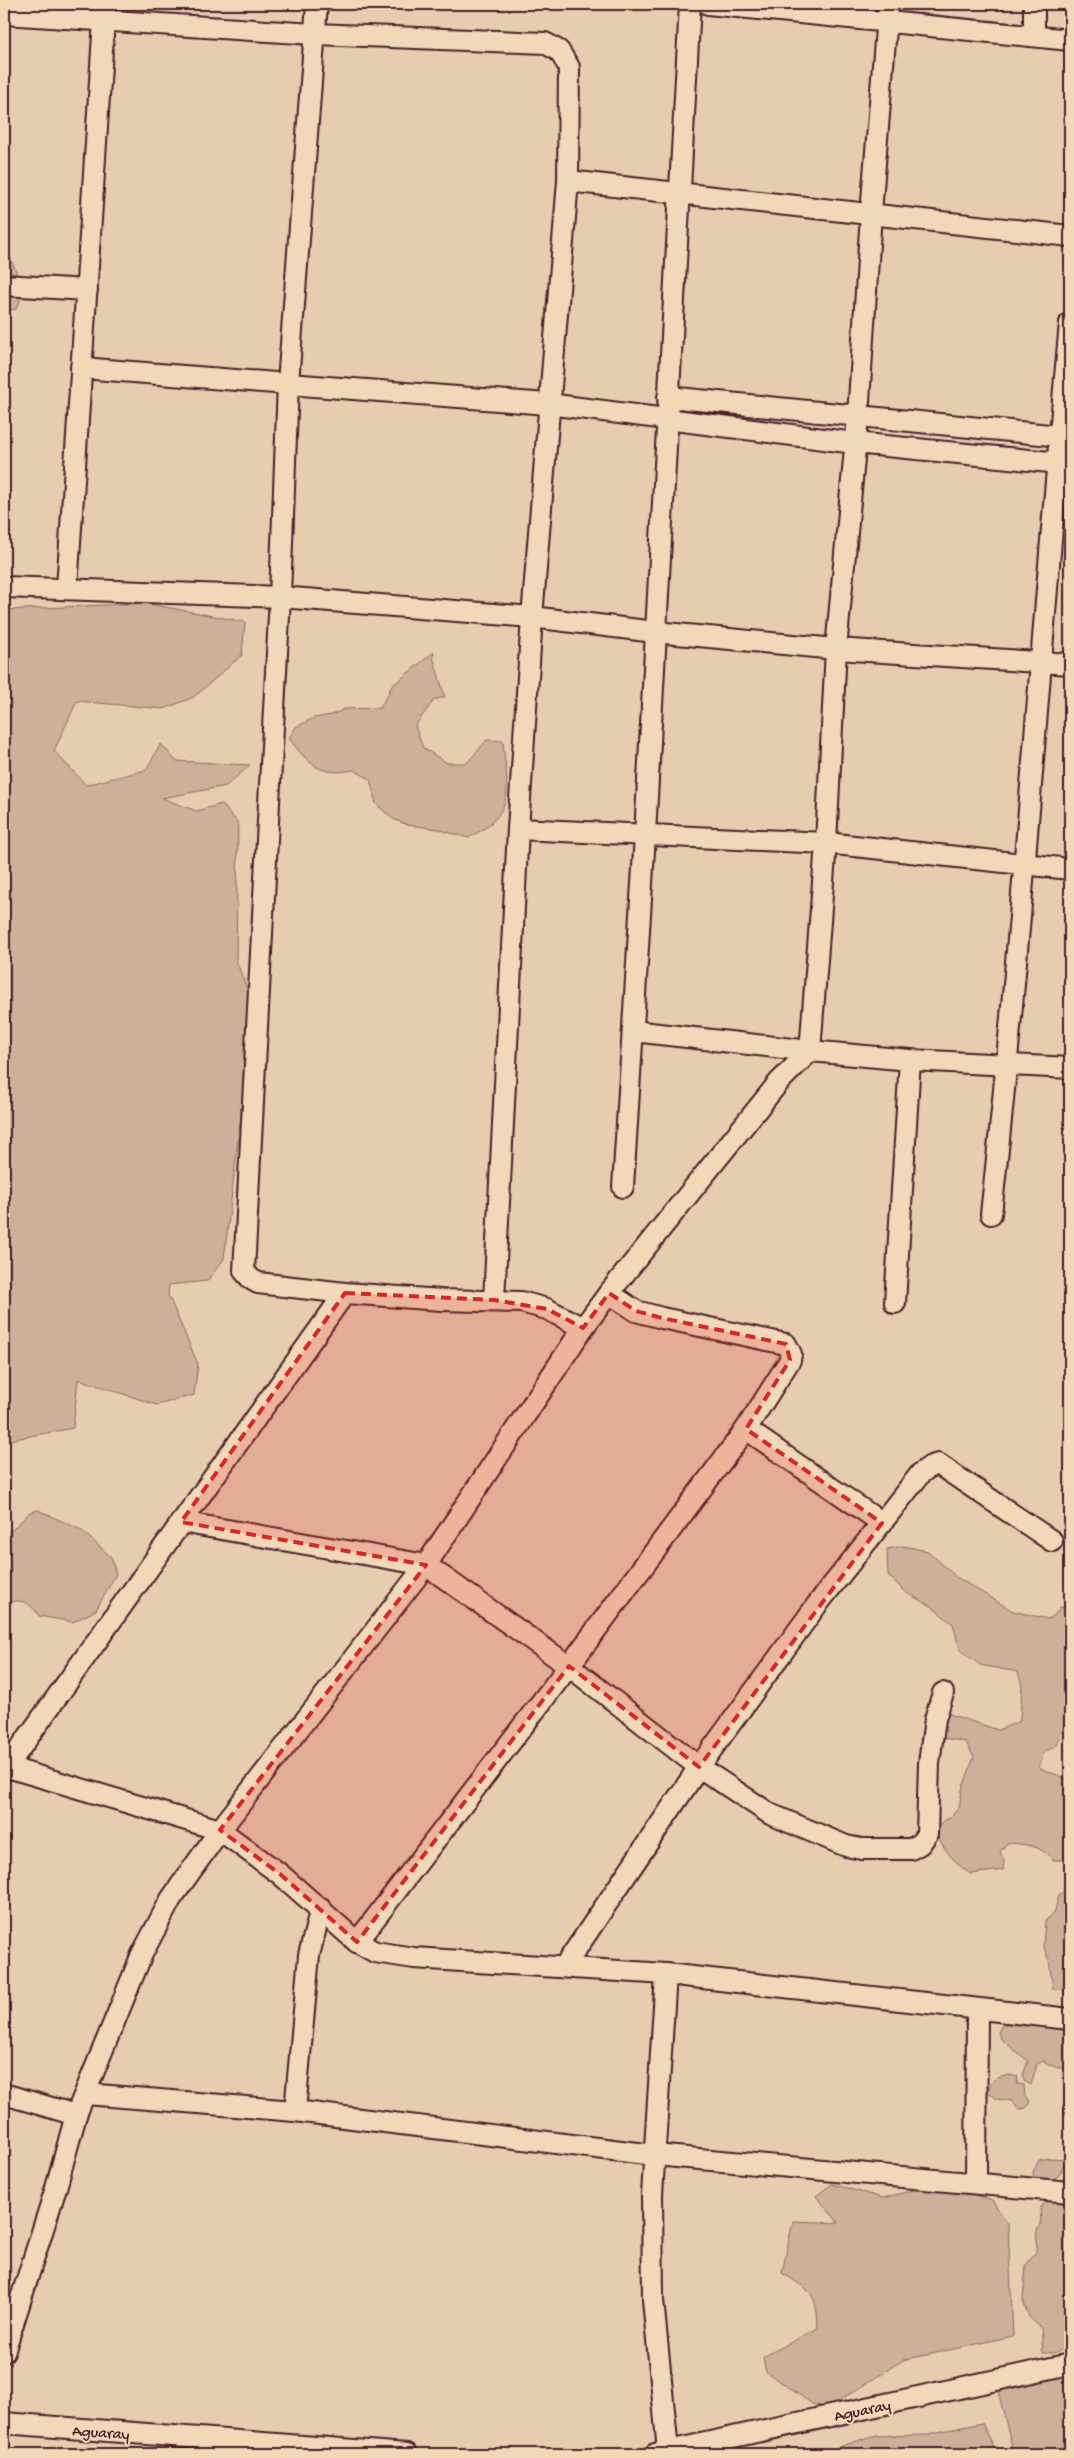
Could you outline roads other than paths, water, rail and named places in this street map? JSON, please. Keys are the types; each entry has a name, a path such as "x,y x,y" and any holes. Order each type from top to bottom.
{"street":[{"path":"317,4 288,383 280,597 244,1271 258,1283 345,1293 441,1300 521,1302 547,1309 583,1328"},
{"path":"624,1187 690,4"},
{"path":"708,4 887,13 1070,40"},
{"path":"1034,4 1034,36"},
{"path":"67,589 105,12"},
{"path":"4,14 105,12 314,34 545,43 559,51 569,67 568,181 548,404 532,616 518,829 494,1300"},
{"path":"4,2352 56,2188 76,2115 142,1954 171,1899 220,1830 426,1565 583,1328 779,1082 810,1051 826,843 836,649 856,442 871,213 887,13"},
{"path":"568,181 1070,236"},
{"path":"4,285 87,290"},
{"path":"992,1214 1026,865 1041,662 1063,463 1070,323"},
{"path":"81,368 548,404 856,442 1063,463"},
{"path":"668,398 1065,437"},
{"path":"4,587 280,597 532,616 655,632 836,649 1070,664"},
{"path":"518,829 826,843 1070,869"},
{"path":"633,1031 910,1060 1007,1063 1070,1068"},
{"path":"895,1303 910,1060"},
{"path":"345,1293 5,1769 220,1830 321,1908 357,1942 375,1952 414,1958 666,1974 1070,2019"},
{"path":"357,1942 569,1666 746,1429 790,1360 789,1347 786,1344 699,1327 636,1311 609,1294"},
{"path":"746,1429 882,1523"},
{"path":"564,1967 699,1767 816,1606 921,1473 931,1466 938,1464 1052,1541"},
{"path":"181,1522 426,1565 569,1666 699,1767 770,1814 831,1841 862,1849 911,1849 920,1844 927,1834 930,1754 935,1719 943,1693"},
{"path":"295,2111 309,1955 321,1908"},
{"path":"661,2453 653,2300 652,2195 666,1974"},
{"path":"976,2182 977,2009"},
{"path":"4,2094 76,2115"},
{"path":"86,2094 295,2111 654,2155 976,2182 1070,2192"},
{"name":"Aguaray","path":"661,2453 1070,2364"},
{"name":"Aguaray","path":"4,2424 407,2454"}]}
